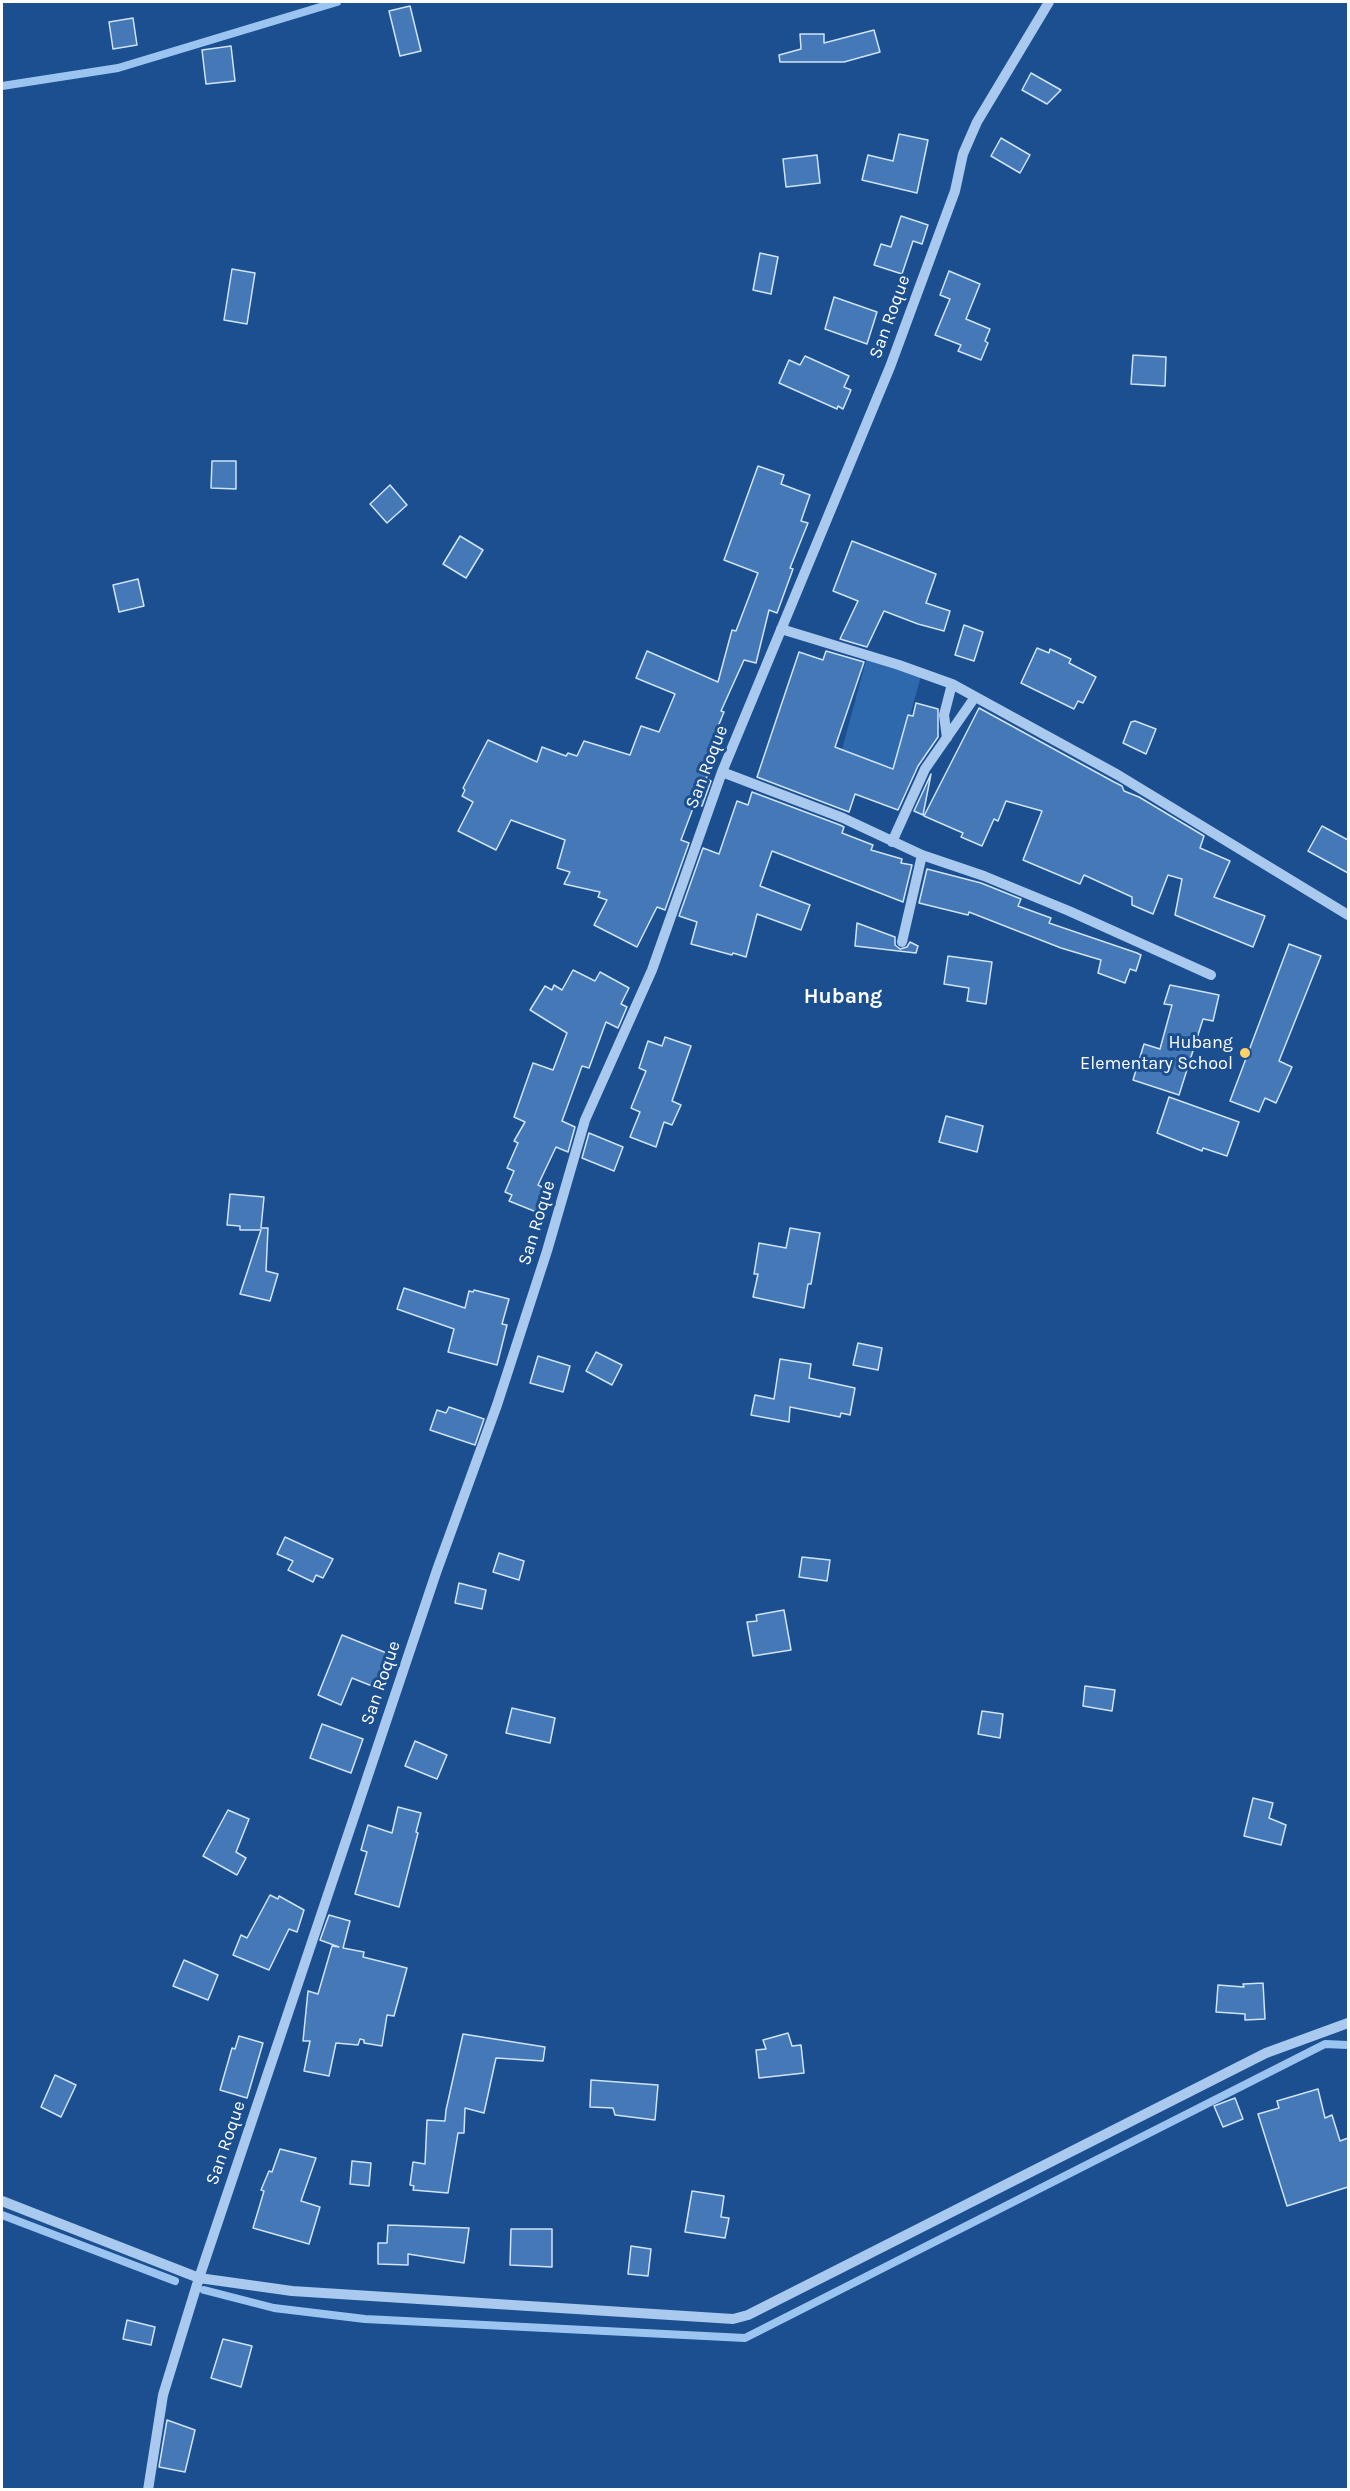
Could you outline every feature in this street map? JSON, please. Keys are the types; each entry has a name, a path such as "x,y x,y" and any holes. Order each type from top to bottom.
{"street":[{"name":"San Roque","path":"148,2490 163,2395 199,2278 437,1570 497,1405 547,1251 585,1120 652,970 722,772 890,367 955,191 963,154 976,122 1049,2"},
{"path":"781,629 899,665 952,684 1118,775 1348,915"},
{"path":"947,738 944,715 952,684"},
{"path":"892,842 925,769 975,697"},
{"path":"722,772 843,818 922,855 984,876 1069,911 1211,975"},
{"path":"902,942 922,855"},
{"path":"2,2201 199,2278 292,2291 733,2319 748,2315 1266,2053 1348,2023"}],"shaded area":[{"path":"867,657 922,672 896,768 841,753"}],"building":[{"path":"410,6 421,51 400,56 389,11"},
{"path":"133,18 137,45 113,49 109,22"},
{"path":"874,30 880,52 844,62 780,62 779,55 801,49 800,34 824,34 824,43"},
{"path":"231,46 235,81 206,84 202,50"},
{"path":"1031,73 1061,90 1047,104 1022,90"},
{"path":"899,134 928,140 917,193 862,180 868,155 893,161"},
{"path":"1001,138 1030,155 1020,173 991,156"},
{"path":"817,155 820,183 786,187 783,159"},
{"path":"901,216 928,225 922,244 913,241 902,274 874,265 881,244 891,247"},
{"path":"760,253 778,257 771,294 753,290"},
{"path":"232,269 255,273 247,324 224,320"},
{"path":"949,271 980,284 966,319 990,329 985,341 988,343 981,360 958,351 961,345 935,335 950,299 940,295"},
{"path":"834,297 877,312 867,344 825,329"},
{"path":"1133,355 1166,357 1165,386 1131,384"},
{"path":"805,356 849,376 844,387 851,390 843,409 838,406 837,409 779,383 789,360 800,365"},
{"path":"212,461 236,461 236,489 211,488"},
{"path":"758,466 784,475 781,484 810,495 801,521 808,523 790,568 793,569 777,613 769,610 756,663 744,660 721,711 724,712 711,744 719,747 706,779 711,781 702,806 695,803 681,840 689,843 665,910 657,907 637,947 594,925 607,900 598,897 600,892 564,884 570,872 557,868 565,840 511,820 496,850 458,831 473,802 462,796 465,790 463,788 488,740 537,762 542,747 566,756 568,753 577,756 584,741 630,755 641,726 659,732 675,694 636,678 647,651 718,682 732,630 736,631 758,573 724,560"},
{"path":"390,485 407,505 387,523 370,504"},
{"path":"460,536 483,550 466,578 443,564"},
{"path":"852,541 936,574 926,603 950,611 944,631 884,611 867,647 840,639 858,601 833,591"},
{"path":"138,579 144,606 119,612 113,585"},
{"path":"964,625 983,632 974,661 955,655"},
{"path":"1037,648 1049,653 1050,649 1071,659 1069,663 1096,677 1083,703 1078,701 1074,709 1021,683"},
{"path":"826,651 864,662 835,747 893,769 908,715 913,716 916,703 938,709 938,737 918,766 898,810 855,794 849,812 757,777 799,652 823,660"},
{"path":"979,708 1122,786 1124,791 1139,797 1204,836 1200,848 1230,861 1214,897 1265,916 1253,947 1175,915 1182,879 1168,875 1153,914 1132,905 1132,897 1084,875 1080,884 1023,860 1042,811 1006,801 998,821 994,819 982,846 961,837 963,833 924,816"},
{"path":"1135,721 1156,729 1146,754 1123,743 1131,722"},
{"path":"931,774 923,815 914,811"},
{"path":"752,792 840,825 844,827 842,833 873,845 871,850 902,859 901,863 912,865 903,902 772,851 760,886 810,905 801,930 757,914 746,957 691,944 697,922 679,916 703,848 719,854 737,801 748,805"},
{"path":"1322,826 1348,840 1348,873 1308,851"},
{"path":"927,869 981,883 1021,899 1018,906 1051,918 1049,923 1137,953 1141,955 1136,971 1130,969 1125,983 1098,973 1101,960 1061,948 969,912 968,915 919,903"},
{"path":"857,923 895,937 895,945 900,949 907,947 910,942 918,946 916,953 855,946"},
{"path":"1289,944 1321,956 1279,1061 1292,1067 1276,1103 1265,1098 1259,1112 1230,1101"},
{"path":"948,956 992,962 986,1004 967,1001 969,988 944,984"},
{"path":"573,970 595,981 600,972 629,988 621,1004 627,1007 618,1028 606,1022 589,1068 582,1066 562,1121 575,1127 568,1152 556,1147 538,1185 548,1190 539,1213 509,1201 512,1195 505,1192 514,1171 507,1168 518,1143 514,1141 525,1122 514,1117 533,1063 553,1070 567,1033 530,1010 545,986 552,990 554,985 562,990"},
{"path":"1170,985 1219,995 1213,1021 1203,1019 1179,1095 1133,1080 1144,1044 1160,1049 1172,1005 1164,1004"},
{"path":"665,1037 691,1046 672,1101 681,1105 672,1125 664,1122 656,1147 630,1137 640,1112 631,1108 646,1071 639,1068 648,1041 662,1046"},
{"path":"1169,1097 1239,1122 1227,1156 1203,1148 1202,1151 1157,1133"},
{"path":"946,1116 983,1126 977,1152 939,1142"},
{"path":"589,1133 623,1147 614,1171 582,1158"},
{"path":"230,1194 264,1197 261,1228 268,1228 266,1271 278,1274 270,1301 240,1294 261,1230 240,1230 240,1226 227,1225"},
{"path":"790,1228 820,1233 811,1284 808,1284 804,1308 753,1297 758,1274 754,1274 759,1243 786,1248"},
{"path":"404,1288 465,1308 469,1291 474,1290 509,1299 502,1324 507,1325 497,1365 448,1352 454,1329 397,1309"},
{"path":"858,1343 882,1348 878,1370 853,1365"},
{"path":"596,1352 622,1365 612,1385 586,1371"},
{"path":"538,1356 570,1366 563,1392 530,1383"},
{"path":"780,1359 811,1364 809,1378 855,1388 850,1415 841,1413 840,1417 790,1407 789,1422 751,1415 755,1395 774,1399"},
{"path":"449,1407 484,1419 475,1445 430,1430 437,1410 446,1413"},
{"path":"285,1537 333,1559 323,1578 316,1575 313,1582 288,1570 293,1561 277,1554"},
{"path":"499,1553 524,1561 519,1580 493,1572"},
{"path":"802,1557 830,1560 827,1581 799,1577"},
{"path":"459,1583 486,1590 482,1609 455,1603"},
{"path":"784,1610 791,1650 753,1656 747,1622 757,1621 756,1615"},
{"path":"342,1635 394,1656 382,1687 373,1683 372,1686 352,1678 341,1705 318,1695"},
{"path":"1085,1686 1115,1690 1112,1711 1083,1706"},
{"path":"512,1708 555,1718 550,1743 506,1733"},
{"path":"982,1711 1003,1714 1000,1738 978,1734"},
{"path":"322,1724 363,1739 351,1773 310,1758"},
{"path":"415,1741 447,1755 437,1779 405,1766"},
{"path":"1253,1798 1273,1803 1269,1818 1286,1825 1281,1845 1244,1836"},
{"path":"398,1807 421,1813 399,1907 355,1894 367,1852 361,1850 368,1825 392,1833"},
{"path":"228,1810 249,1819 236,1852 246,1858 237,1875 203,1856"},
{"path":"270,1895 278,1899 279,1896 304,1910 297,1932 289,1929 269,1970 233,1955 241,1935 247,1938"},
{"path":"329,1915 350,1921 343,1948 364,1952 363,1957 407,1968 394,2016 387,2015 382,2046 364,2043 364,2040 360,2039 358,2045 336,2043 329,2076 304,2071 310,2041 303,2041 308,1991 318,1994 332,1946 339,1947 320,1940"},
{"path":"184,1960 218,1975 208,2000 173,1986"},
{"path":"1263,1983 1265,2019 1245,2020 1245,2014 1216,2012 1218,1985 1244,1987 1243,1984"},
{"path":"788,2033 792,2046 801,2045 804,2073 759,2078 756,2050 766,2049 763,2040"},
{"path":"463,2034 545,2047 543,2061 496,2058 484,2113 465,2108 464,2133 458,2133 448,2193 413,2190 414,2186 410,2185 413,2162 425,2164 427,2120 445,2121"},
{"path":"239,2036 263,2043 247,2098 220,2090 232,2048 235,2049"},
{"path":"55,2075 76,2085 61,2117 41,2107"},
{"path":"591,2080 658,2085 655,2120 615,2115 613,2108 590,2107"},
{"path":"1318,2089 1325,2118 1332,2115 1340,2141 1348,2138 1348,2187 1287,2206 1258,2114 1279,2108 1277,2101"},
{"path":"1235,2098 1243,2119 1223,2127 1214,2106"},
{"path":"280,2149 316,2158 301,2201 320,2207 309,2244 253,2228 264,2191 261,2190 269,2171 272,2172"},
{"path":"352,2161 371,2163 369,2186 350,2184"},
{"path":"692,2191 724,2196 721,2217 729,2218 725,2238 685,2232"},
{"path":"388,2225 469,2228 464,2263 408,2254 408,2265 378,2264 378,2243 387,2243"},
{"path":"511,2229 552,2229 552,2267 510,2265"},
{"path":"631,2246 651,2249 648,2276 628,2274"},
{"path":"127,2320 155,2327 151,2345 123,2339"},
{"path":"223,2339 252,2346 241,2387 211,2378"},
{"path":"167,2420 195,2430 185,2472 159,2467"}],"waterway":[{"path":"2,86 118,68 337,2"},
{"path":"204,2290 274,2308 365,2319 745,2338 1325,2044 1348,2045"},
{"path":"2,2215 175,2281"}],"place":[{"name":"Hubang Elementary School","path":"1245,1053"}],"district":[{"name":"Hubang","path":"843,997"}]}
